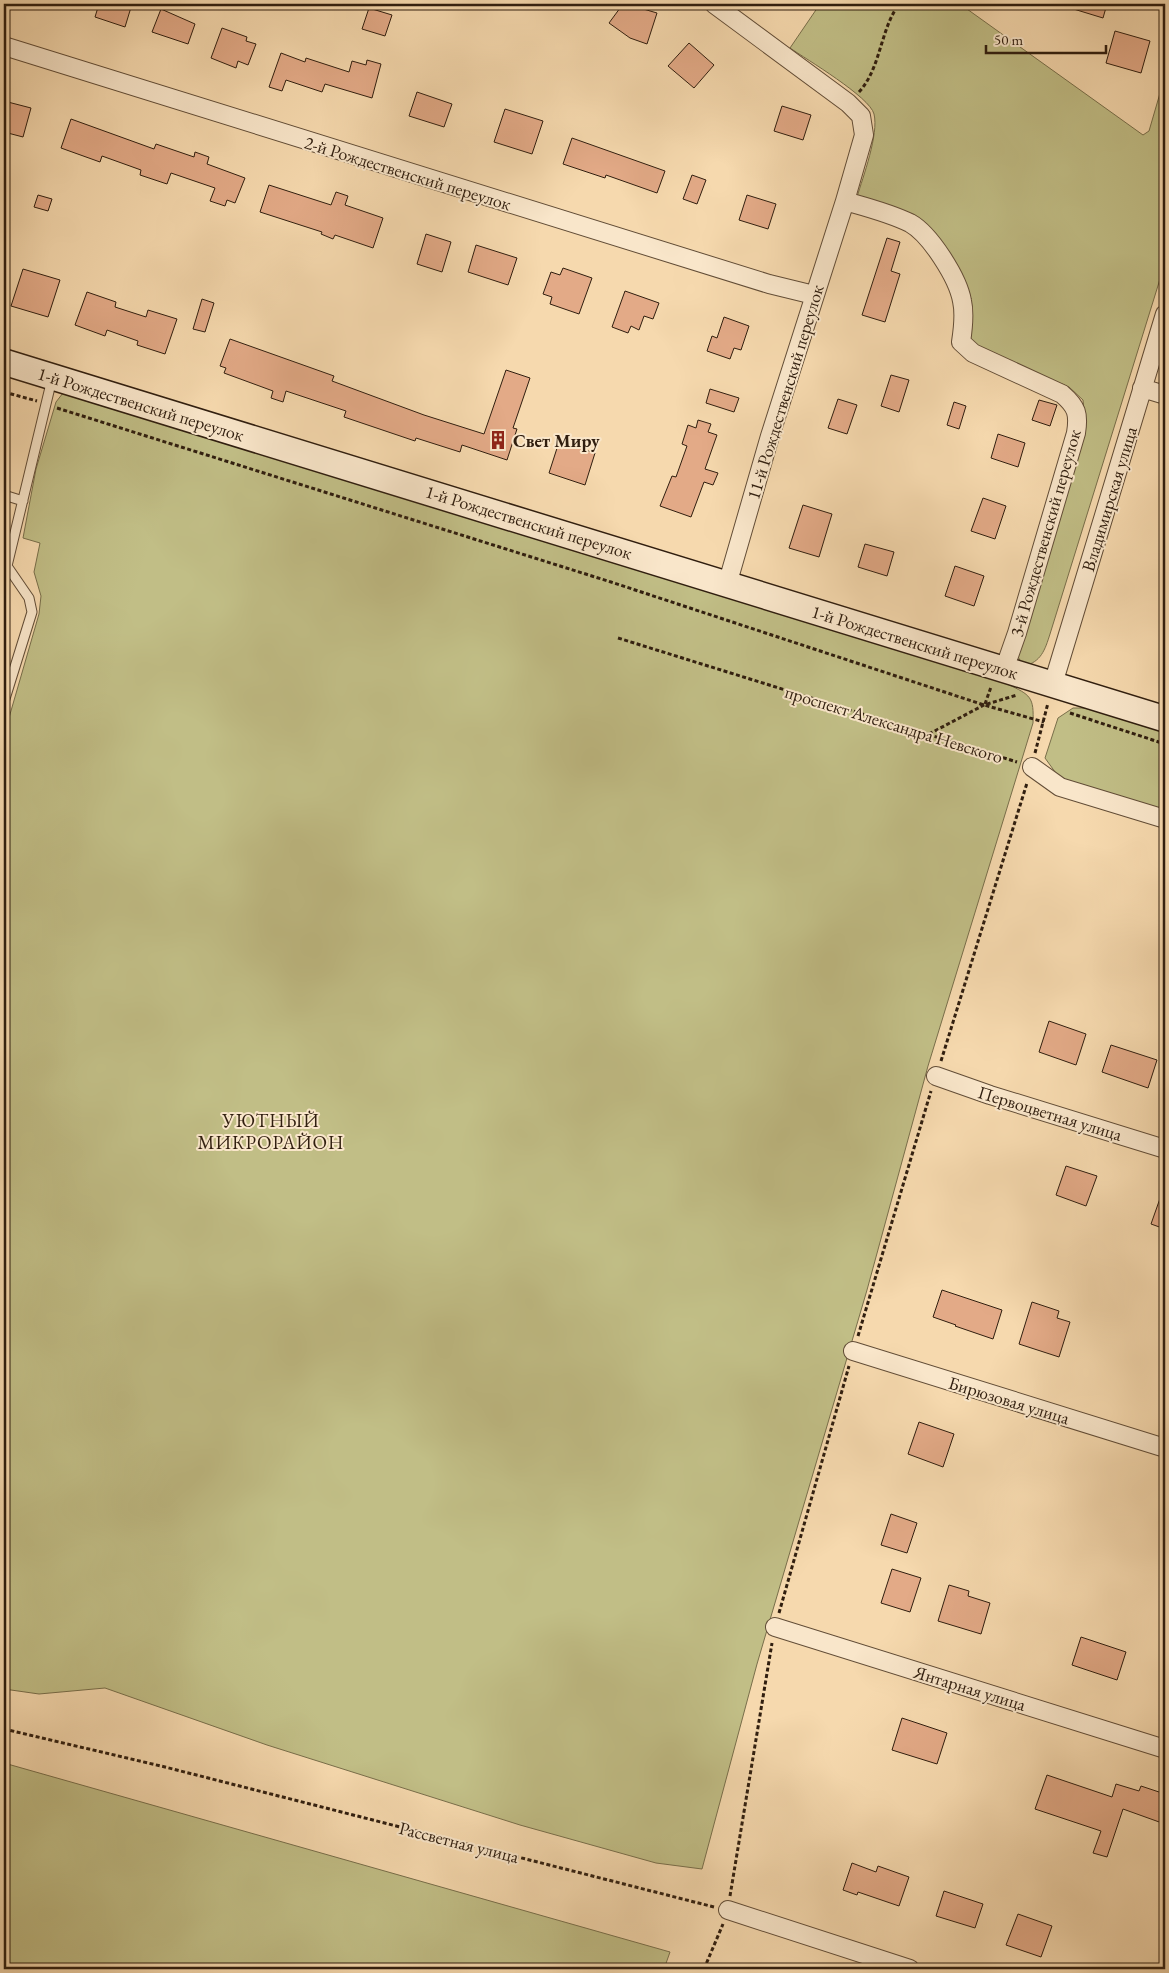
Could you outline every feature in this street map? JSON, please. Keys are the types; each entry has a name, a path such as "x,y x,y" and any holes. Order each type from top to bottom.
{"street":[{"path":"714,4 848,103 861,116 864,136 845,200"},
{"name":"2-й Рождественский переулок","path":"4,46 760,281 814,295"},
{"name":"11-й Рождественский переулок","path":"728,585 814,295 845,200"},
{"name":"3-й Рождественский переулок","path":"845,200 911,223 934,244 951,273 962,300 964,324 961,342 974,353 1062,394 1073,403 1078,418 1076,433 1023,614 1004,670"},
{"name":"Владимирская улица","path":"1051,694 1165,314"},
{"name":"1-й Рождественский переулок","path":"4,362 607,546 1004,670 1051,694 1165,719"},
{"path":"1142,388 1165,395"},
{"path":"1032,767 1060,787 1165,819"},
{"name":"Первоцветная улица","path":"936,1076 990,1095 1165,1149"},
{"name":"Бирюзовая улица","path":"853,1351 1165,1448"},
{"name":"Янтарная улица","path":"775,1627 1165,1749"},
{"path":"728,1910 910,1969"}],"lane":[{"path":"4,702 32,612 28,598 5,568 53,377"},
{"path":"4,495 23,501"}],"path":[{"path":"848,103 867,82 892,14 900,4"},
{"path":"4,392 621,585 984,705 1044,722"},
{"name":"проспект Александра Невского","path":"618,638 1032,767"},
{"path":"929,734 984,705 1019,694"},
{"path":"1051,694 1057,708"},
{"path":"1032,767 1051,694"},
{"path":"1066,711 1165,744"},
{"name":"Рассветная улица","path":"4,1729 184,1772 728,1910"}],"shaded area":[{"path":"820,4 897,4 910,9 914,4 960,4 1143,135 1149,131 1165,76 1165,263 1048,640 1042,654 1035,662 1024,666 1018,657 1019,646 1085,422 1083,400 1069,387 983,351 969,341 933,236 857,197 872,144 875,122 874,114 870,107 850,89 790,48"},
{"path":"63,393 676,579 1007,684 1026,694 1032,702 1033,723 928,1066 867,1290 757,1664 702,1869 656,1863 520,1825 267,1745 105,1688 39,1694 4,1689 4,735 39,614 41,596 34,572 40,543 23,538 36,469 56,402"},
{"path":"1073,708 1092,708 1165,731 1165,813 1068,783 1058,776 1045,758 1058,718"},
{"path":"4,1763 670,1952 664,1969 4,1969"}],"building":[{"path":"99,4 132,4 125,27 95,17"},
{"path":"623,4 635,4 640,8 657,13 647,44 630,38 609,23"},
{"path":"1068,4 1107,4 1103,18 1067,7"},
{"path":"369,8 392,15 385,36 362,29"},
{"path":"161,9 195,24 188,44 152,32"},
{"path":"222,28 247,37 246,41 256,44 248,65 238,61 236,68 211,58"},
{"path":"1115,31 1150,41 1141,73 1106,63"},
{"path":"689,43 714,65 694,88 668,66"},
{"path":"281,53 305,62 306,58 349,72 352,61 366,65 367,60 381,64 372,98 325,84 322,92 286,80 282,91 269,87"},
{"path":"417,92 452,104 444,127 409,116"},
{"path":"4,101 31,108 23,137 4,132"},
{"path":"782,106 811,115 803,140 774,131"},
{"path":"505,109 543,121 532,154 494,142"},
{"path":"71,119 154,149 156,144 194,157 195,152 209,157 207,164 245,178 235,203 227,200 225,206 210,201 215,188 171,173 167,184 140,175 141,170 102,156 100,162 61,148"},
{"path":"572,138 665,171 657,193 606,175 605,178 563,164"},
{"path":"692,175 706,180 697,204 683,199"},
{"path":"269,185 331,205 336,192 348,196 345,205 383,218 373,248 335,235 333,239 321,234 322,232 260,212"},
{"path":"38,195 52,199 48,211 34,207"},
{"path":"747,195 776,204 768,229 739,220"},
{"path":"426,234 451,242 442,272 417,264"},
{"path":"887,238 900,242 891,271 900,274 885,322 862,315"},
{"path":"476,245 517,258 508,285 468,272"},
{"path":"563,268 592,278 579,314 550,304 552,297 543,294 551,272 560,275"},
{"path":"23,269 60,280 48,317 11,306"},
{"path":"625,291 659,303 653,319 644,316 639,330 631,326 628,333 612,327"},
{"path":"87,292 116,302 115,307 146,317 148,310 177,319 165,354 137,345 138,341 107,330 105,336 75,325"},
{"path":"202,299 214,303 205,332 193,329"},
{"path":"724,317 749,326 741,350 734,348 730,359 707,351 712,336 717,338"},
{"path":"230,339 334,376 332,381 424,415 484,434 506,370 530,378 513,428 517,429 507,460 462,445 460,452 416,438 415,441 344,417 346,411 286,391 283,402 271,398 273,391 224,373 226,368 220,366"},
{"path":"891,375 909,380 899,412 881,406"},
{"path":"710,389 739,398 734,412 706,403"},
{"path":"838,399 857,405 847,434 828,428"},
{"path":"1039,400 1057,405 1050,426 1032,420"},
{"path":"954,402 966,406 959,429 947,425"},
{"path":"698,420 711,424 708,432 717,435 705,469 718,473 713,485 704,482 691,517 660,506 672,476 676,477 687,446 682,444 688,425 696,428"},
{"path":"998,434 1025,443 1018,467 991,458"},
{"path":"559,442 595,453 585,485 549,473"},
{"path":"983,498 1006,506 995,539 971,531"},
{"path":"803,505 832,514 819,557 789,548"},
{"path":"865,544 894,552 887,576 858,567"},
{"path":"955,566 984,576 974,606 945,596"},
{"path":"1049,1021 1086,1034 1076,1065 1039,1052"},
{"path":"1111,1045 1157,1060 1148,1088 1102,1072"},
{"path":"1066,1166 1097,1176 1086,1206 1056,1195"},
{"path":"1163,1190 1165,1191 1165,1229 1151,1224"},
{"path":"942,1290 1002,1310 993,1339 933,1317"},
{"path":"1032,1302 1059,1311 1057,1318 1070,1322 1059,1357 1019,1344"},
{"path":"919,1422 954,1434 943,1467 908,1454"},
{"path":"891,1514 917,1523 907,1553 881,1545"},
{"path":"892,1569 921,1578 910,1612 881,1603"},
{"path":"949,1585 969,1591 968,1596 990,1603 981,1634 938,1621"},
{"path":"1081,1637 1126,1652 1117,1680 1072,1665"},
{"path":"902,1718 947,1733 937,1764 892,1750"},
{"path":"1047,1775 1112,1797 1116,1784 1139,1791 1141,1786 1165,1794 1165,1814 1162,1823 1123,1809 1107,1857 1093,1853 1101,1831 1035,1809"},
{"path":"852,1863 876,1872 878,1866 909,1877 899,1906 858,1892 857,1895 843,1890"},
{"path":"944,1891 983,1904 975,1928 936,1916"},
{"path":"1018,1914 1052,1926 1041,1957 1006,1945"}],"place":[{"name":"Свет Миру","path":"498,440"}],"district":[{"name":"УЮТНЫЙ МИКРОРАЙОН","path":"271,1131"}]}
